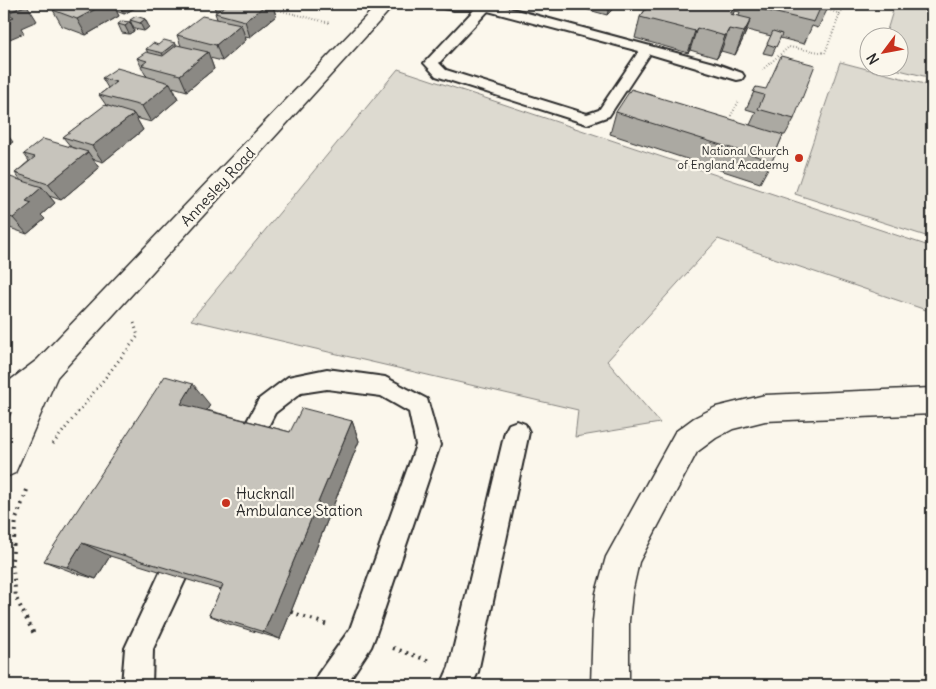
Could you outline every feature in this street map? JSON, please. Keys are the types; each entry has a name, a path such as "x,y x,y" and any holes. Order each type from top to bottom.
{"street":[{"name":"Annesley Road","path":"4,402 47,369 387,4"},
{"name":"Annesley Road","path":"4,463 47,369"},
{"path":"610,685 611,621 614,592 623,557 686,442 706,428 727,417 765,408 932,401"}],"lane":[{"path":"440,4 454,6 486,5 712,67 744,78"},
{"path":"486,5 432,63 441,73 587,119 604,113 647,49"},
{"path":"250,438 267,406 296,384 327,379 386,387 419,406 428,446 361,637 329,685"},
{"path":"456,685 463,672 517,432"},
{"path":"137,685 139,648 174,576"}],"path":[{"path":"725,128 744,78 789,47 825,53 845,4"},
{"path":"262,6 362,32"},
{"path":"821,7 840,14"},
{"path":"52,444 138,336 122,289"},
{"path":"28,487 16,519 12,560 16,598 34,634"}],"shaded area":[{"path":"895,4 932,4 932,78 908,72 908,28 888,28"},
{"path":"840,62 858,67 858,78 901,78 932,86 932,238 795,194"},
{"path":"398,69 932,247 932,312 718,239 607,361 660,423 575,437 578,410 191,320"}],"building":[{"path":"4,4 27,5 7,13 14,17 4,21"},
{"path":"66,4 105,4 77,19 53,10"},
{"path":"228,4 267,4 245,21 215,13"},
{"path":"650,4 736,4 730,14 751,19 744,32 729,29 725,36 697,28 695,31 640,17"},
{"path":"744,4 822,4 814,22"},
{"path":"136,16 145,19 140,23 130,20"},
{"path":"202,16 241,24 216,45 177,35"},
{"path":"122,21 130,22 125,26 118,24"},
{"path":"773,31 782,34 776,47 767,44"},
{"path":"164,40 175,43 162,53 146,49 153,43 158,45"},
{"path":"177,45 208,52 180,75 142,65 147,61 137,58 146,52 163,56"},
{"path":"781,56 815,65 794,119 758,109 764,95 753,92 756,87 766,89"},
{"path":"117,68 170,83 142,106 99,95 116,82 102,78"},
{"path":"631,89 783,135 772,161 616,112"},
{"path":"105,105 134,114 92,146 63,137"},
{"path":"43,139 88,152 48,184 15,173 35,157 24,154"},
{"path":"7,176 42,187 26,201 32,203 13,218 4,215 4,179"},
{"name":"Hucknall Ambulance Station","path":"165,376 193,384 181,404 290,432 302,408 352,421 264,632 209,615 223,585 82,543 67,567 44,561"}],"place":[{"name":"National Church of England Academy","path":"799,158"},
{"name":"Hucknall Ambulance Station","path":"226,503"}]}
